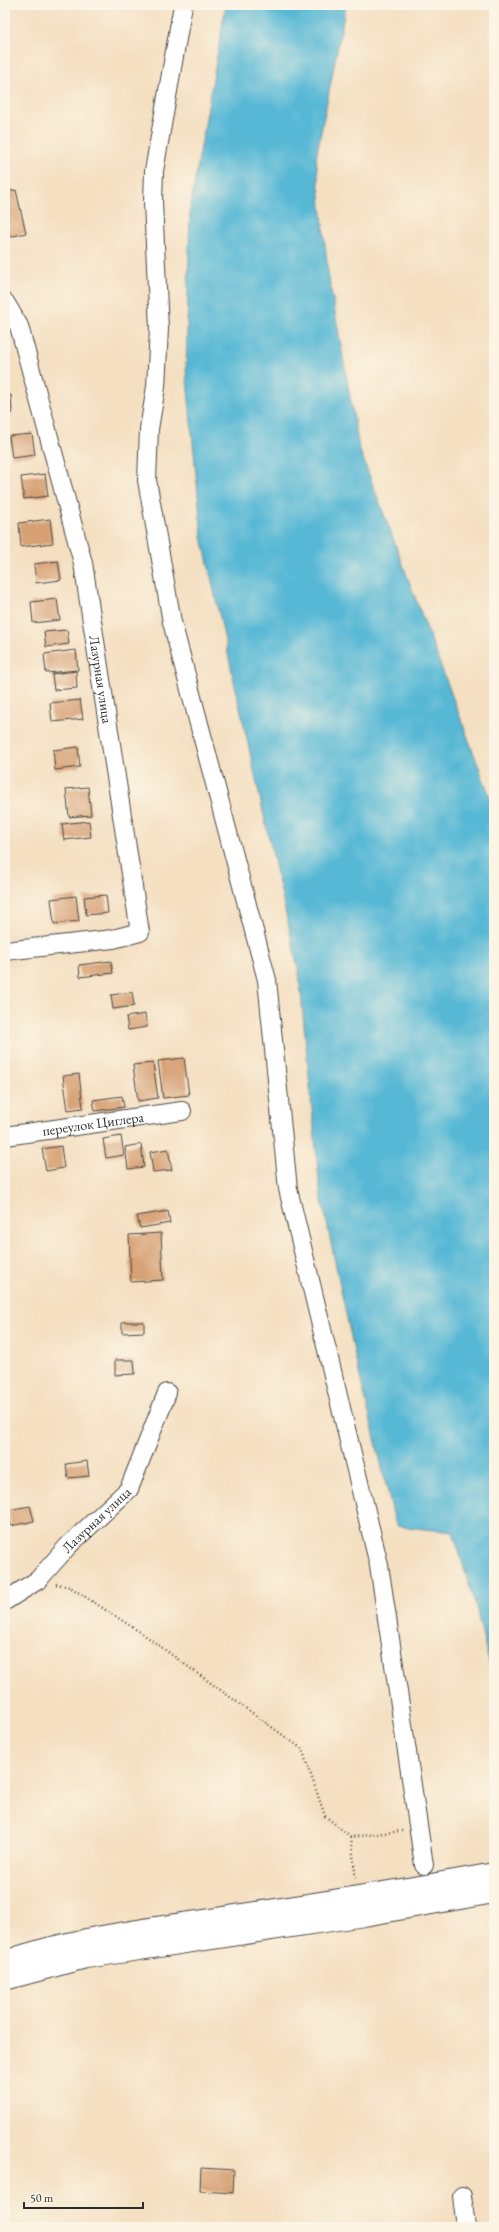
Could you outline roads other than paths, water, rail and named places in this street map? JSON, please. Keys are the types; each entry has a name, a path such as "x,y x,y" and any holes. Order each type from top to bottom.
{"main road":[{"path":"5,1979 86,1958 360,1899 494,1874"},
{"path":"5,1962 34,1952 90,1938 360,1899 494,1892"}],"street":[{"path":"183,5 154,171 152,202 159,329 156,387 149,429 147,480 172,622 267,980 288,1189 379,1565 424,1865"},
{"name":"Лазурная улица","path":"5,302 19,326 83,563 140,932 113,939 5,951"},
{"name":"переулок Циглера","path":"5,1136 182,1111"},
{"name":"Лазурная улица","path":"5,1601 38,1580 68,1546 130,1489 167,1393"},
{"path":"462,2196 466,2227"}],"water":[{"path":"226,5 346,5 316,158 328,272 359,448 492,802 494,815 494,1684 476,1607 453,1532 396,1526 355,1356 320,1191 299,973 202,537 186,369 190,209"},
{"path":"494,2092 494,2214 491,2130"}]}
